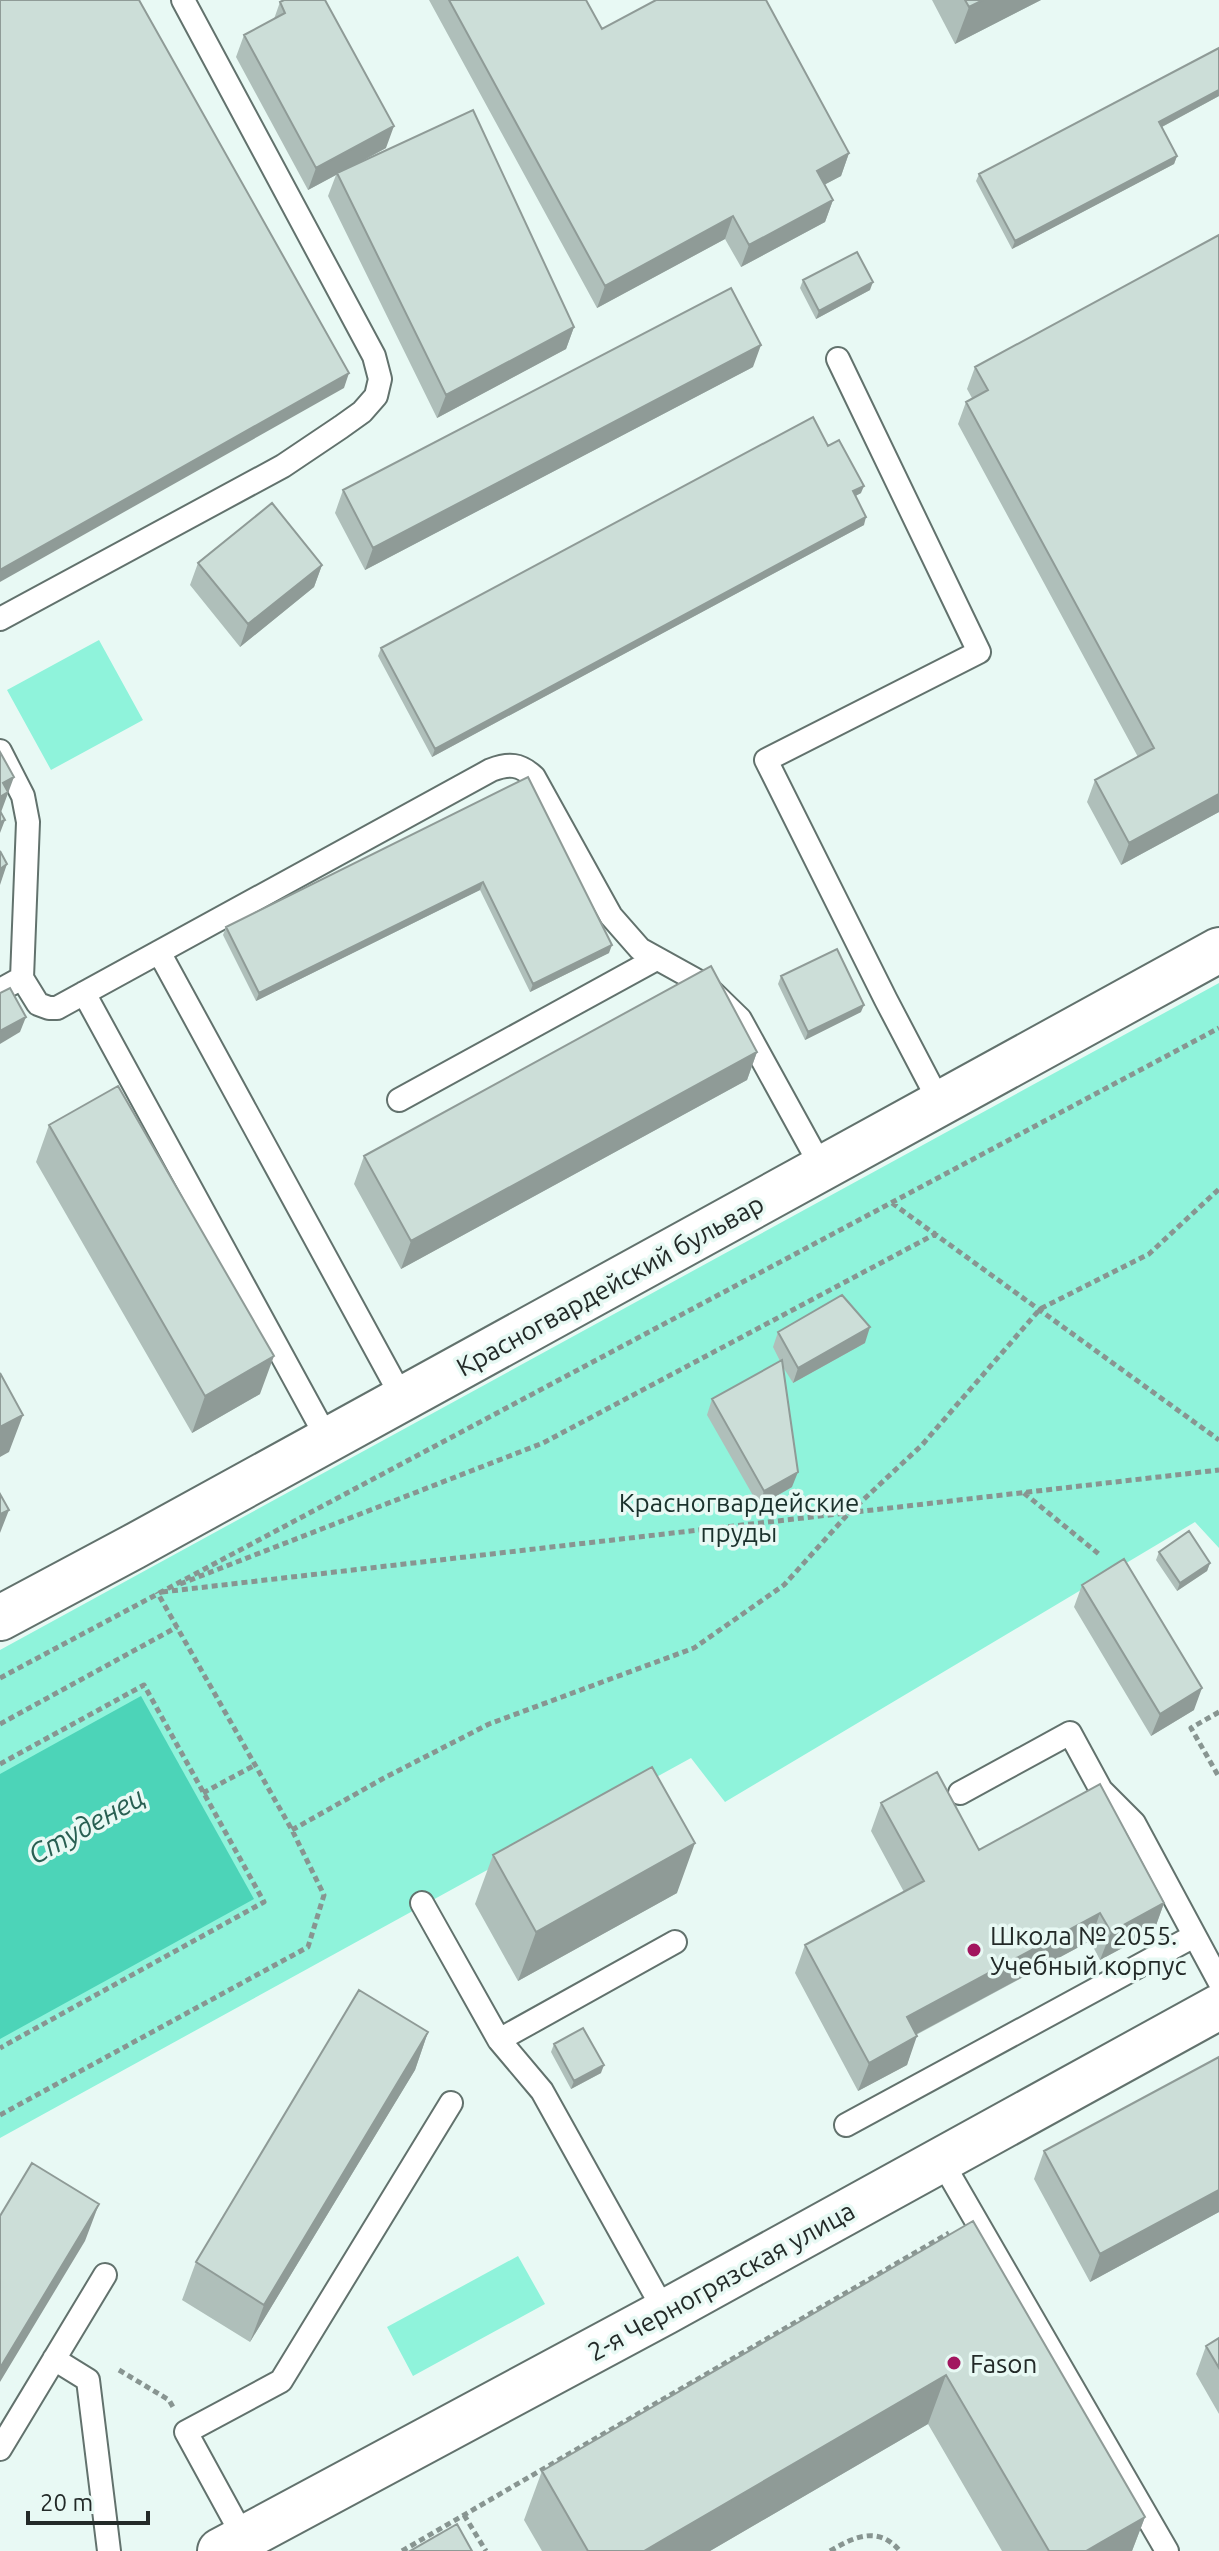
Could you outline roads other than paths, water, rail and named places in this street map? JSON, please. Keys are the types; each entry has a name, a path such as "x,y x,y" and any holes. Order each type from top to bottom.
{"street":[{"name":"Красногвардейский бульвар","path":"0,1618 1219,950"},
{"name":"2-я Черногрязская улица","path":"232,2544 665,2312 1219,2007"}],"lane":[{"path":"0,619 283,466 362,412 376,396 380,379 374,356 183,0"},
{"path":"838,359 979,652 766,760 940,1103"},
{"path":"0,751 23,796 28,822 22,978 32,997 43,1007 57,1008 504,765 516,765 534,777 611,916 628,937 656,959 705,985 740,1019 822,1168"},
{"path":"159,952 403,1399"},
{"path":"399,1100 656,959"},
{"path":"0,990 22,978"},
{"path":"84,993 328,1440"},
{"path":"960,1793 1070,1733 1101,1790 1134,1823 1219,1981"},
{"path":"422,1903 499,2040 542,2091 665,2312"},
{"path":"846,2125 1194,1936"},
{"path":"499,2040 675,1942"},
{"path":"232,2544 186,2432 281,2381 451,2103"},
{"path":"941,2160 1167,2551"},
{"path":"0,2449 105,2275"},
{"path":"54,2359 88,2380 109,2551"}],"water":[{"name":"Студенец","path":"141,1696 254,1899 0,2039 0,1774"}],"place":[{"name":"Школа № 2055. Учебный корпус","path":"974,1950"},
{"name":"Fason","path":"954,2363"}],"park label":[{"name":"Красногвардейские пруды","path":"739,1517"}]}
